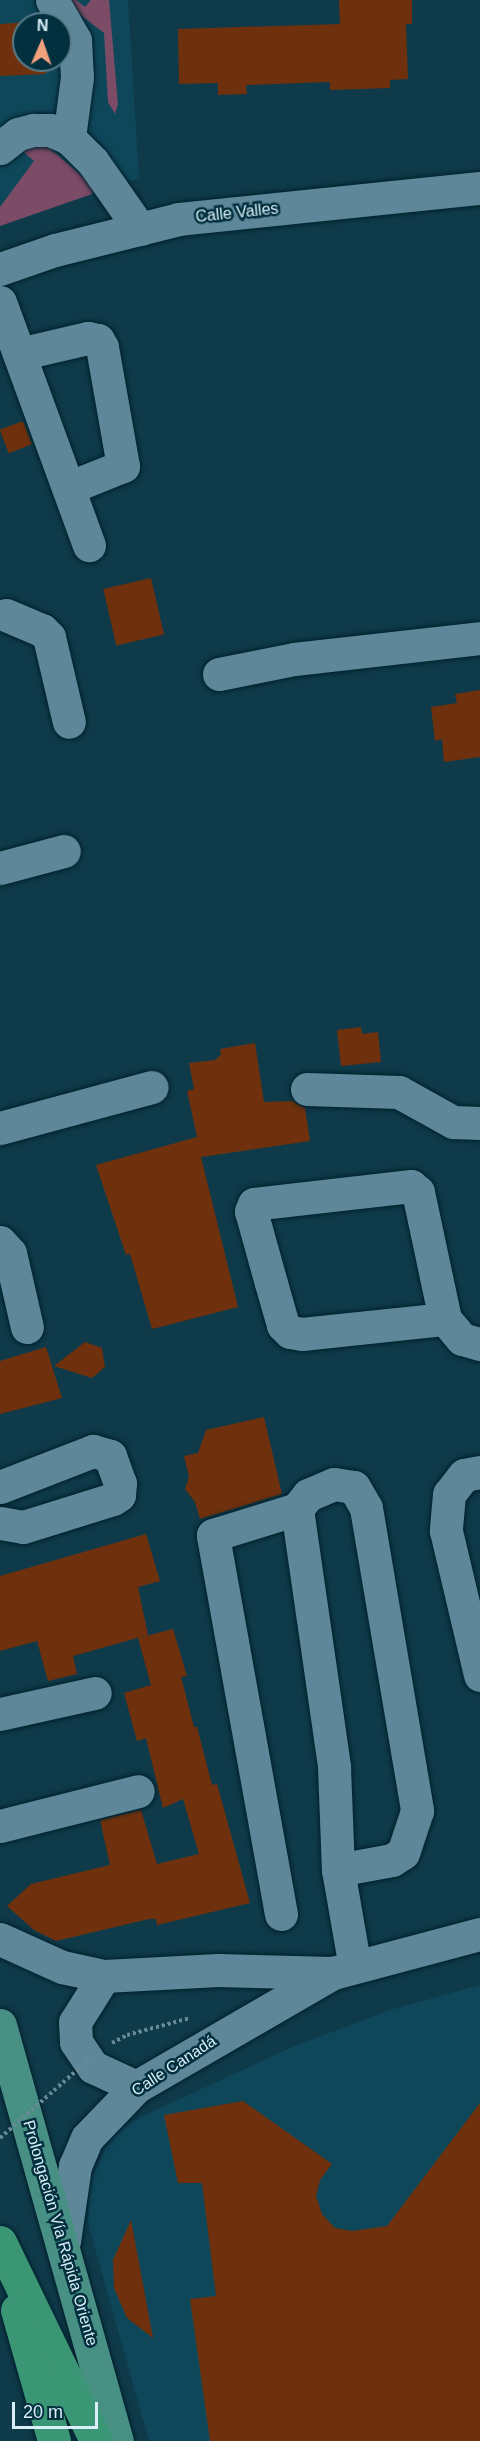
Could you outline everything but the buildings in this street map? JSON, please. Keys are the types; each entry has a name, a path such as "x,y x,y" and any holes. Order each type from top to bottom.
{"highway":[{"path":"0,2242 96,2441"},
{"path":"0,2252 54,2441"}],"main road":[{"name":"Prolongación Vía Rápida Oriente","path":"0,2025 64,2241 117,2441"}],"street":[{"path":"52,0 75,39 77,77 69,138"},
{"path":"6,139 50,130 69,138 93,162 140,229"},
{"name":"Calle Valles","path":"0,269 55,250 180,219 480,188"},
{"path":"0,302 88,546"},
{"path":"19,354 88,338 98,340 102,347 123,466 68,488"},
{"path":"2,609 42,630 49,637 69,722"},
{"path":"219,674 294,659 480,638"},
{"path":"0,868 64,850"},
{"path":"0,1128 152,1087"},
{"path":"307,1089 399,1092 453,1122 480,1124"},
{"path":"445,1319 302,1334 290,1332 284,1325 271,1283 251,1210 254,1204 411,1186 418,1192 445,1319 462,1340 480,1344"},
{"path":"0,1242 10,1253 27,1327"},
{"path":"0,1487 93,1451 110,1456 120,1483 119,1495 113,1499 23,1527 0,1523"},
{"path":"480,1472 464,1475 449,1494 446,1531 480,1675"},
{"path":"281,1914 213,1535 297,1509 308,1495 334,1484 354,1487 366,1508 417,1811 403,1853 392,1860 338,1870"},
{"path":"297,1509 334,1767 344,1970"},
{"path":"0,1714 95,1693"},
{"path":"0,1826 138,1791"},
{"name":"Calle Canadá","path":"64,2241 75,2166 87,2138 136,2086 344,1970 480,1934"},
{"name":"Calle Canadá","path":"0,1939 62,1967 104,1976 218,1970 344,1970"},
{"path":"104,1976 75,2022 76,2042 93,2067 136,2086"}],"path":[{"path":"110,2044 127,2035 197,2016"},
{"path":"0,2138 100,2049"}],"shaded area":[{"path":"0,0 128,0 139,178 0,226"},
{"path":"61,0 76,0 85,7 91,0 109,0 118,104 115,114 108,102 104,33"},
{"path":"42,142 93,185 92,194 0,226 0,207 34,161 14,144"},
{"path":"480,1985 480,2441 149,2441 88,2223 90,2182 108,2144 123,2128 143,2116 292,2047 390,2010"}]}
